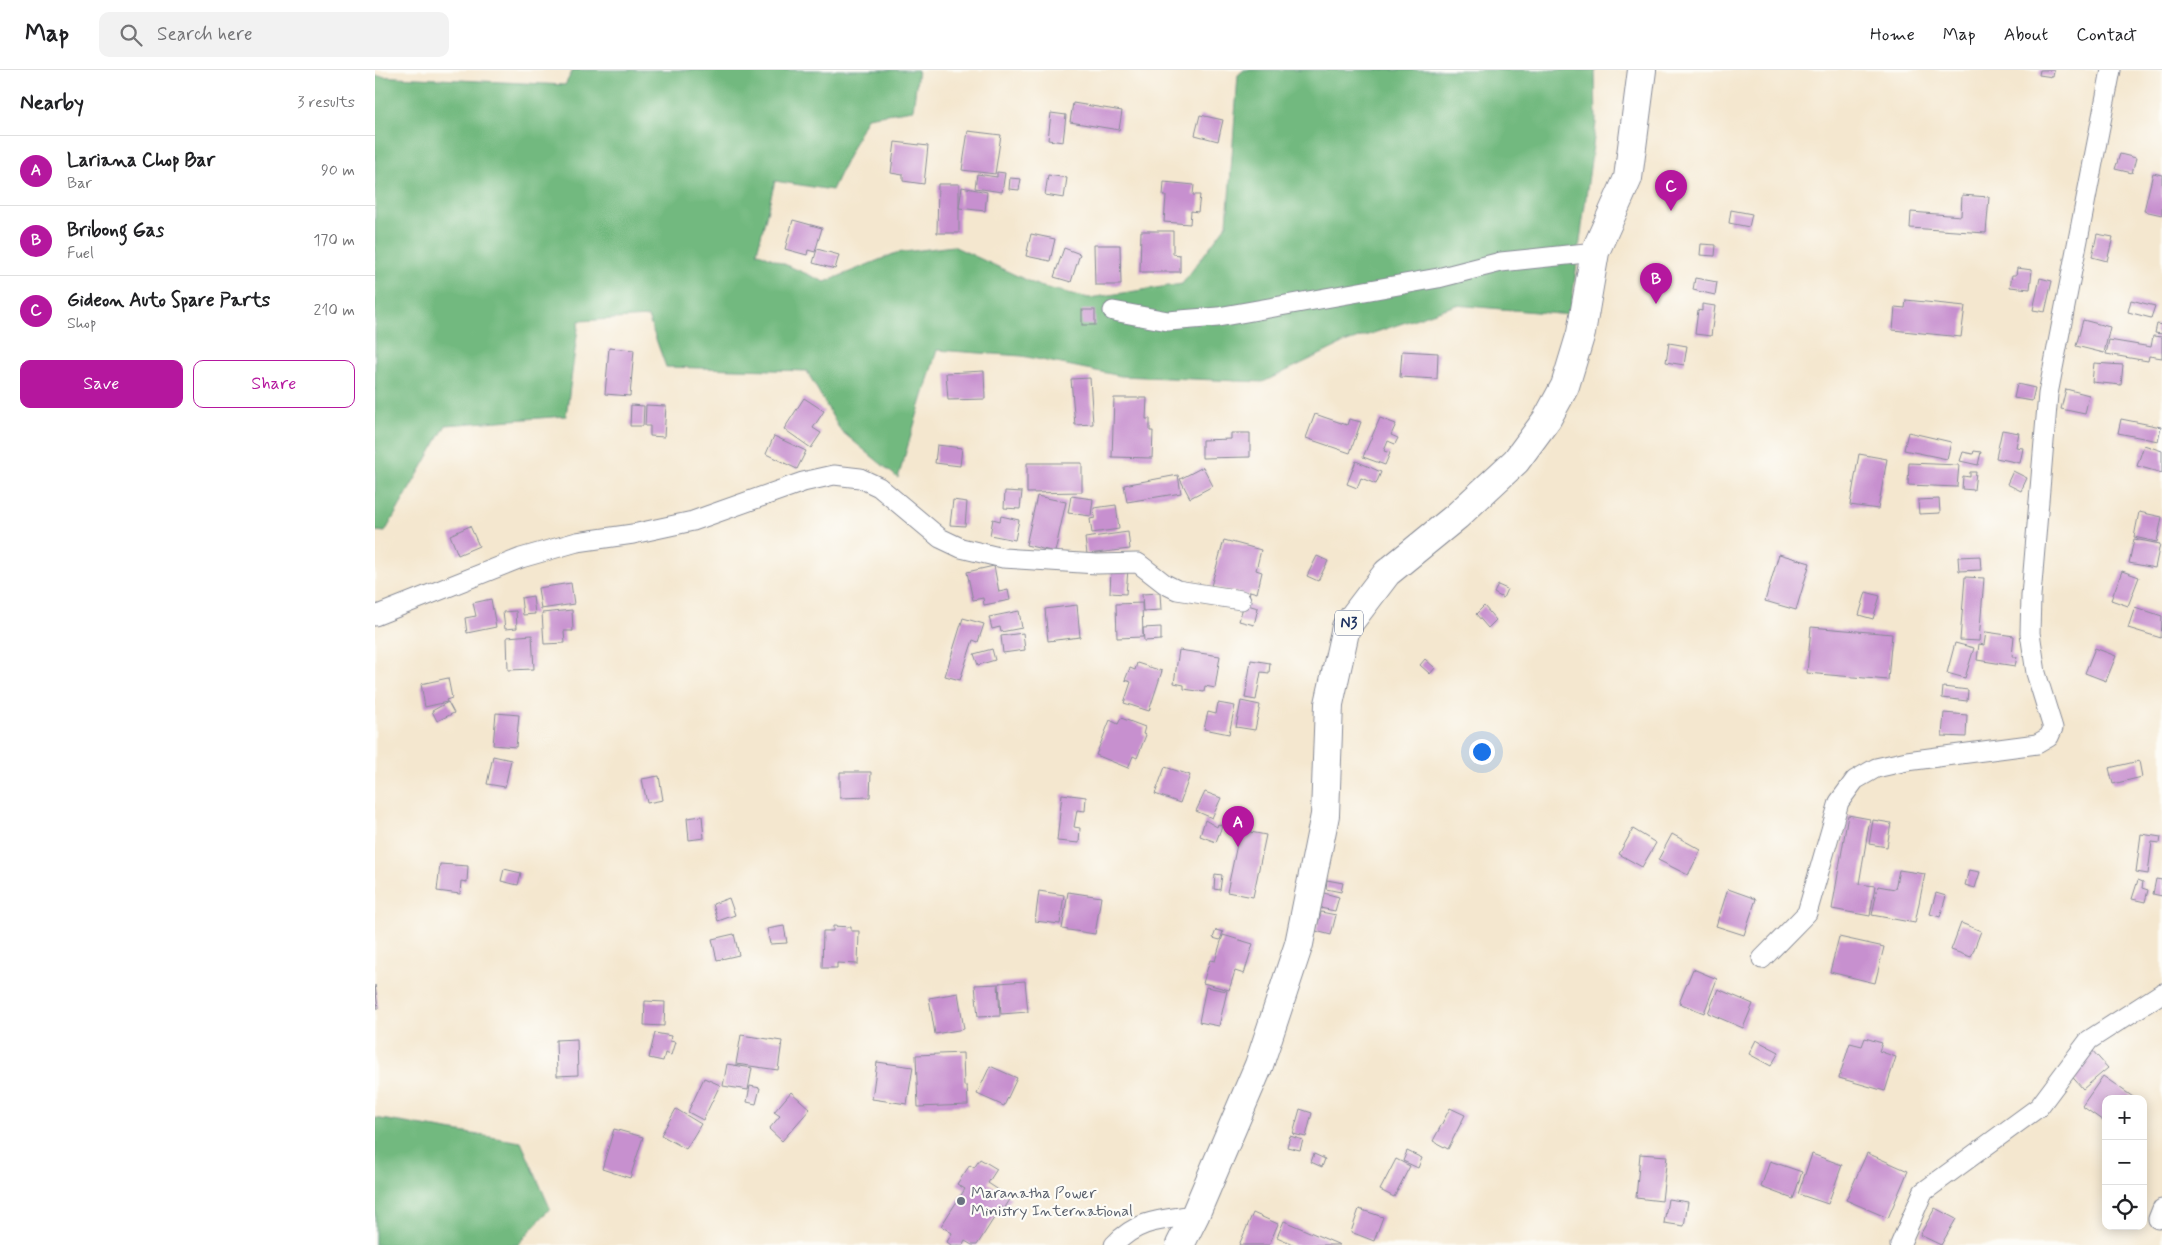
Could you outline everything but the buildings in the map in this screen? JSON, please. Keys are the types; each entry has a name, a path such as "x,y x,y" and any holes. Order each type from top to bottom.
{"main road":[{"name":"N3","path":"1180,1245 1195,1215 1259,1065 1299,944 1325,815 1329,704 1345,627 1387,573 1457,516 1516,461 1547,419 1565,386 1581,333 1595,252 1628,178 1641,70"}],"street":[{"path":"1762,959 1807,913 1839,802 1855,780 1876,768 2037,744 2049,737 2053,728 2037,673 2030,633 2031,596 2046,414 2111,70"},
{"path":"1113,311 1167,320 1218,318 1437,278 1501,262 1595,252"},
{"path":"375,616 521,558 577,542 633,534 693,521 803,482 834,474 860,478 879,487 940,538 961,548 1003,558 1097,564 1138,563 1165,584 1177,590 1241,600"},
{"path":"1900,1245 1923,1192 2039,1107 2089,1040 2162,993"},
{"path":"1114,1245 1122,1236 1144,1223 1195,1215"}],"green space":[{"path":"573,70 918,70 913,110 867,117 832,190 775,181 757,252 825,282 896,253 953,246 1039,286 1089,298 1182,284 1227,224 1238,75 1244,70 1595,70 1596,123 1570,315 1456,305 1344,343 1263,382 1121,376 1022,356 937,350 898,478 840,430 807,371 666,367 648,317 579,321 566,416 446,425 385,532 375,531 375,76 565,85"},
{"path":"375,1118 521,1142 550,1208 518,1245 375,1245"}],"place":[{"name":"Gideon Auto Spare Parts","path":"1671,211"},
{"name":"Bribong Gas","path":"1656,304"},
{"name":"Lariana Chop Bar","path":"1238,847"},
{"name":"Maranatha Power Ministry International","path":"961,1201"}]}
